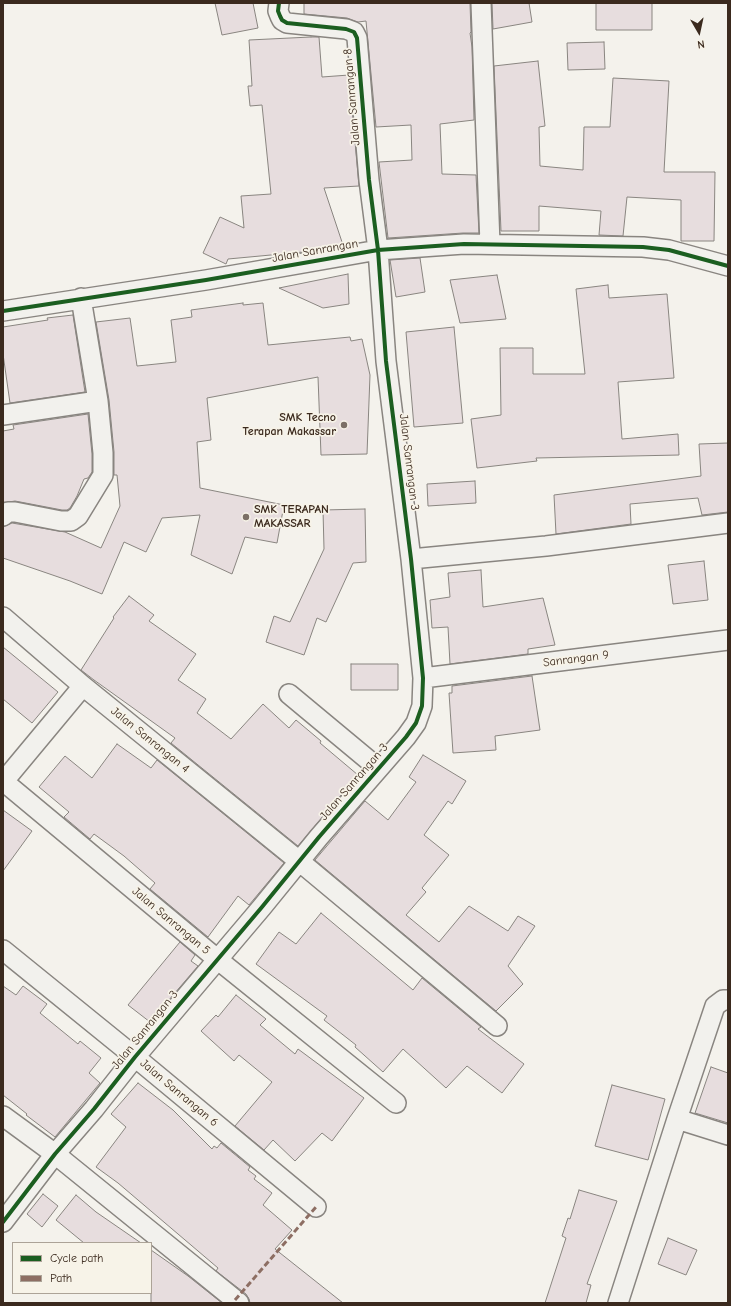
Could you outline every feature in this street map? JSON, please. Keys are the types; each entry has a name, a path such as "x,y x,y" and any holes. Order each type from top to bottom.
{"street":[{"name":"Jalan Sanrangan 8","path":"279,3 278,11 282,20 287,23 346,29 354,32 357,38 369,180 378,250"},
{"path":"481,3 490,244"},
{"name":"Jalan Sanrangan","path":"3,310 206,280 378,250 464,244 643,247 669,250 728,266"},
{"name":"Jalan Sanrangan 3","path":"3,1222 55,1154 94,1109 135,1057 299,861 406,737 416,723 422,706 423,678 411,559 386,361 378,250"},
{"path":"3,516 8,512 15,512 61,521 71,521 78,516 103,475 103,452 98,401 81,298"},
{"path":"3,415 98,401"},
{"path":"411,559 546,546 728,523"},
{"name":"Jalan Sanrangan 4","path":"3,617 83,686 299,861 497,1026"},
{"name":"Sanrangan 9","path":"423,678 728,640"},
{"path":"3,781 83,686"},
{"path":"289,694 378,768"},
{"name":"Jalan Sanrangan 5","path":"3,781 217,959 396,1104"},
{"name":"Jalan Sanrangan 6","path":"3,950 316,1207"},
{"path":"618,1303 715,1006 723,1000 728,1000"},
{"path":"3,1116 55,1154 235,1302"},
{"path":"677,1119 728,1135"}],"building":[{"path":"215,3 253,3 258,28 222,35"},
{"path":"304,3 470,3 474,120 440,124 442,174 476,175 479,233 388,238 379,162 412,160 411,125 376,127 366,21 358,22 347,18 304,14"},
{"path":"492,3 529,3 532,22 493,29"},
{"path":"596,3 652,3 652,30 596,30"},
{"path":"319,37 322,77 349,75 359,186 324,188 343,245 303,252 228,259 226,264 203,253 220,217 244,228 241,196 271,194 262,105 250,106 248,86 252,86 249,40"},
{"path":"604,42 605,69 568,70 567,43"},
{"path":"538,61 545,126 539,127 540,166 583,170 584,127 610,127 613,78 669,81 664,172 715,172 714,241 681,241 681,200 627,197 623,236 599,235 601,211 539,206 539,231 501,231 494,66"},
{"path":"420,258 425,292 396,297 390,260"},
{"path":"348,274 349,304 323,308 279,288"},
{"path":"497,275 506,319 460,323 450,280"},
{"path":"608,285 609,298 667,294 674,378 618,382 622,439 678,434 679,455 536,458 537,461 477,468 471,419 501,415 500,348 533,348 533,374 585,374 576,289"},
{"path":"243,303 243,305 263,303 268,345 350,337 351,341 362,339 370,375 367,454 321,455 318,377 207,398 211,440 197,442 200,488 284,505 277,543 245,537 232,574 191,555 200,515 162,518 146,552 124,542 102,594 70,581 3,558 3,527 12,523 65,532 101,548 120,506 117,475 114,475 114,452 109,400 96,322 130,318 137,366 176,362 171,320 192,317 191,310"},
{"path":"73,315 85,392 10,403 3,354 3,327 48,320 47,318"},
{"path":"454,327 463,423 414,427 406,332"},
{"path":"88,414 92,454 92,472 88,478 84,479 70,508 67,510 62,510 15,501 3,503 3,431 14,429 13,425"},
{"path":"728,443 728,512 702,515 698,498 630,504 631,524 556,534 554,495 701,476 699,444"},
{"path":"475,481 476,503 428,506 427,484"},
{"path":"365,509 366,562 353,563 326,622 317,618 304,655 266,642 274,616 290,622 324,549 323,510"},
{"path":"704,561 708,600 673,604 668,565"},
{"path":"481,570 483,607 543,598 555,645 528,649 528,654 450,664 448,627 432,628 430,600 450,597 448,573"},
{"path":"129,596 154,615 149,621 196,654 178,680 206,699 197,713 231,739 263,704 289,728 296,720 321,741 320,743 358,775 298,846 171,743 175,738 81,670 114,618 113,617"},
{"path":"3,647 58,692 32,723 3,699"},
{"path":"351,664 398,664 398,690 351,690"},
{"path":"532,676 540,730 495,736 496,750 453,753 449,693 452,693 452,686"},
{"path":"117,744 151,768 157,760 284,863 249,905 238,896 208,937 150,889 155,883 124,856 94,834 90,839 64,817 69,812 39,787 65,756 92,778"},
{"path":"423,755 466,781 452,804 448,801 424,835 449,855 422,888 426,892 406,915 439,942 469,906 508,931 518,916 535,926 508,966 523,984 496,1011 315,860 365,801 388,820 416,782 409,777"},
{"path":"3,810 32,831 3,871"},
{"path":"321,913 413,990 422,978 481,1027 478,1029 524,1064 502,1093 467,1066 446,1088 403,1049 383,1072 355,1047 356,1045 324,1020 327,1016 256,964 279,932 296,944"},
{"path":"180,942 195,955 191,961 198,966 150,1022 128,1005"},
{"path":"3,986 16,995 23,986 47,1004 40,1013 78,1044 80,1041 101,1058 89,1073 100,1083 55,1137 3,1095"},
{"path":"236,995 266,1019 260,1025 295,1054 298,1049 364,1098 332,1141 322,1133 295,1161 273,1140 264,1150 235,1126 272,1082 239,1055 234,1061 201,1031 216,1015 218,1017"},
{"path":"711,1067 728,1073 728,1123 695,1113"},
{"path":"138,1083 173,1110 212,1149 214,1146 217,1148 221,1143 250,1167 248,1170 256,1176 254,1179 272,1193 263,1205 292,1230 275,1249 343,1303 250,1303 246,1294 216,1271 218,1268 118,1183 96,1167 126,1127 111,1114"},
{"path":"612,1085 665,1099 648,1160 595,1146"},
{"path":"579,1190 617,1201 587,1284 591,1285 586,1303 545,1303 566,1238 562,1236 568,1218 570,1219"},
{"path":"43,1194 58,1206 42,1227 27,1214"},
{"path":"76,1195 96,1212 140,1242 83,1242 56,1220"},
{"path":"668,1238 697,1250 686,1275 658,1264"},
{"path":"152,1251 188,1276 222,1303 151,1303"}],"marked path":[{"path":"235,1300 316,1207"}],"cycle path":[{"path":"3,1222 55,1154 94,1109 135,1057 319,837 406,737 416,723 422,706 423,678 411,559 386,361 378,250 369,180 357,38 354,32 346,29 287,23 282,20 280,16 278,11 279,3"},
{"path":"3,311 206,280 378,250 464,244 643,247 669,250 728,266"}],"place":[{"name":"SMK Tecno Terapan Makassar","path":"344,425"},
{"name":"SMK TERAPAN MAKASSAR","path":"246,517"}]}
